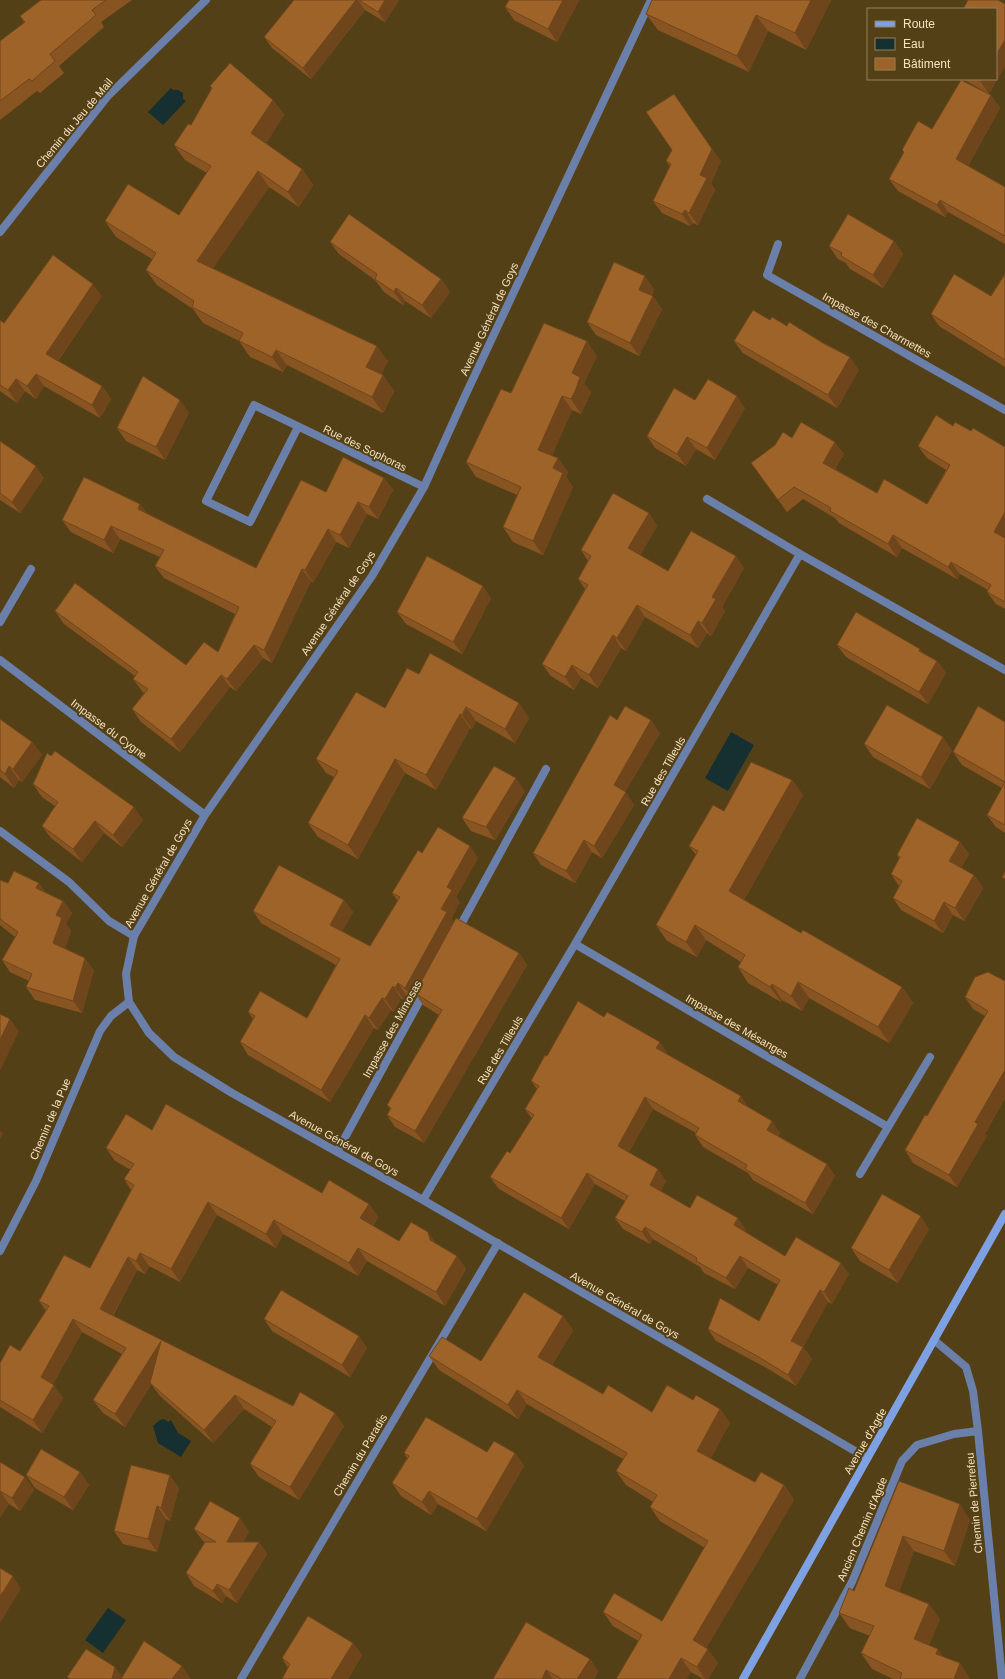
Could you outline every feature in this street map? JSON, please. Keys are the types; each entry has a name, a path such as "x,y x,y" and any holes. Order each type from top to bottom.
{"main road":[{"name":"Avenue d'Agde","path":"743,1679 1005,1214"}],"street":[{"name":"Chemin du Jeu de Mail","path":"0,232 107,97 206,0"},
{"name":"Avenue Général de Goys","path":"651,0 464,398 424,487 372,576 205,815 134,936 126,974 129,1002 149,1033 174,1057 232,1093 498,1243 867,1458"},
{"name":"Impasse des Charmettes","path":"778,244 767,275 1005,410"},
{"name":"Rue des Sophoras","path":"298,427 250,522 206,501 254,405 424,487"},
{"path":"707,499 800,554 1005,670"},
{"name":"Rue des Tilleuls","path":"423,1200 576,944 800,554"},
{"path":"0,622 31,569"},
{"name":"Impasse du Cygne","path":"0,660 205,815"},
{"path":"455,936 546,769"},
{"path":"0,831 69,882 109,921 134,936"},
{"name":"Impasse des Mésanges","path":"576,944 888,1126"},
{"name":"Impasse des Mimosas","path":"337,1152 428,985"},
{"name":"Chemin de la Pue","path":"0,1251 36,1181 100,1031 111,1016 129,1002"},
{"path":"860,1174 930,1057"},
{"name":"Chemin du Paradis","path":"241,1679 498,1243"},
{"name":"Chemin de Pierrefeu","path":"934,1340 966,1367 973,1391 1002,1679"},
{"name":"Ancien Chemin d'Agde","path":"800,1679 852,1582 902,1461 917,1445 954,1434 978,1431"}],"water":[{"path":"171,88 183,93 183,99 186,101 163,125 148,112"},
{"path":"731,732 754,745 728,791 705,778"},
{"path":"164,1419 168,1422 171,1420 178,1433 191,1441 181,1457 158,1443 153,1426 160,1420"},
{"path":"108,1608 126,1620 103,1653 85,1640"}],"building":[{"path":"41,0 106,0 92,10 96,15 50,54 55,61 32,81 29,79 0,101 0,41 25,22 20,16"},
{"path":"294,0 356,0 303,68 264,37"},
{"path":"359,0 385,0 378,12"},
{"path":"509,0 563,0 548,29 505,7"},
{"path":"652,0 811,0 795,33 756,15 737,56 646,14"},
{"path":"968,0 998,0 1005,4 1005,40 997,53 997,8 964,8"},
{"path":"230,63 273,100 251,133 302,169 288,192 258,171 197,261 377,346 366,367 383,375 372,397 276,350 272,357 239,341 243,333 192,307 194,301 146,270 156,253 105,221 128,184 179,215 211,166 174,145 188,124 191,125 212,88 210,86"},
{"path":"961,80 991,95 956,159 1005,187 1005,236 940,200 937,205 889,179 904,152 902,150 918,121 932,129"},
{"path":"674,94 712,149 700,175 707,178 689,213 685,210 682,214 653,201 671,164 666,161 672,150 646,112"},
{"path":"349,214 441,279 422,305 396,288 394,292 375,279 377,274 330,242"},
{"path":"848,214 894,241 873,275 841,256 842,253 829,246"},
{"path":"53,255 93,284 46,354 102,386 92,405 36,374 27,386 16,379 8,390 0,385 0,320 4,323"},
{"path":"614,262 645,276 639,290 653,296 630,343 587,322"},
{"path":"954,274 991,296 1005,274 1005,360 931,314"},
{"path":"753,310 770,320 772,317 787,326 789,322 823,343 850,357 828,395 734,341"},
{"path":"544,323 587,341 572,373 580,377 576,389 571,399 562,396 538,450 558,458 553,468 563,473 533,541 503,527 521,487 466,462 501,389 511,393"},
{"path":"143,376 180,400 156,447 117,428"},
{"path":"708,379 737,396 707,448 687,437 677,454 647,436 674,388 695,400"},
{"path":"936,415 953,426 955,422 971,431 973,428 1005,447 1005,512 994,532 1005,538 1005,602 987,592 991,585 951,562 948,567 893,535 888,544 830,511 831,508 794,487 778,500 751,463 775,445 783,432 792,438 801,422 835,442 823,463 877,493 884,479 927,504 950,465 918,446"},
{"path":"0,441 36,466 12,502 0,493"},
{"path":"343,457 384,478 369,507 358,502 340,535 328,529 305,570 302,569 264,650 254,645 227,679 221,675 171,739 132,709 148,689 133,679 138,672 55,611 75,583 186,665 204,642 218,652 239,607 155,566 164,550 111,526 104,540 62,520 84,477 140,504 138,509 256,568 301,480 326,492"},
{"path":"613,493 649,513 628,548 668,571 691,531 736,556 712,597 716,599 702,623 698,621 690,635 637,605 617,638 613,635 589,675 572,665 565,677 542,664 588,585 578,579 591,556 581,550"},
{"path":"427,556 483,586 453,642 397,612"},
{"path":"856,612 920,649 919,651 937,661 919,692 837,645"},
{"path":"430,653 519,703 505,729 466,707 462,715 460,714 426,775 395,759 348,845 308,823 338,771 316,759 356,692 385,708 407,668 419,674"},
{"path":"887,705 943,737 921,777 864,744"},
{"path":"625,706 651,720 614,785 626,792 594,846 584,840 566,871 533,853 610,715 617,720"},
{"path":"978,706 1005,722 1005,782 953,752"},
{"path":"0,719 32,742 13,769 9,766 5,774 0,770"},
{"path":"55,751 134,807 113,835 95,821 73,849 42,826 58,802 33,784 47,753 51,756"},
{"path":"751,762 792,780 729,891 801,933 803,930 902,987 878,1027 798,982 791,996 772,984 770,987 738,967 745,955 695,925 686,942 656,925 698,851 689,846 713,805 724,811"},
{"path":"494,766 516,778 486,827 462,818"},
{"path":"1005,782 1005,825 987,815"},
{"path":"917,818 960,842 949,861 974,875 955,908 944,902 934,921 893,898 902,881 891,874 900,857 897,855"},
{"path":"438,827 470,846 447,887 452,890 441,909 447,912 405,988 398,983 395,988 393,986 385,999 382,998 369,1018 365,1015 321,1090 240,1042 255,1016 248,1012 260,991 307,1018 340,959 253,911 279,865 344,900 330,925 370,946 400,897 392,893 418,850 422,853"},
{"path":"14,871 39,883 36,888 63,901 56,915 62,918 53,943 85,958 73,1001 26,987 32,974 2,960 18,932 0,919 0,880 8,883"},
{"path":"1005,872 1005,879 1002,877"},
{"path":"456,918 519,953 415,1131 387,1115 391,1108 387,1105 442,1010 415,993"},
{"path":"988,972 1005,981 1005,1070 975,1122 978,1124 949,1175 905,1150 925,1115 927,1116 988,1011 965,997 975,977"},
{"path":"578,1001 604,1017 607,1012 660,1042 656,1048 741,1096 738,1101 772,1121 767,1130 827,1164 805,1203 745,1169 747,1165 695,1135 699,1128 645,1097 618,1146 658,1169 650,1185 690,1208 697,1195 738,1218 734,1225 785,1256 796,1237 841,1263 824,1292 820,1290 791,1341 803,1347 788,1375 708,1329 720,1298 759,1321 780,1280 740,1256 726,1278 696,1261 697,1258 645,1227 642,1232 615,1218 628,1196 587,1173 561,1218 490,1177 507,1151 510,1153 534,1115 525,1109 539,1086 531,1081"},
{"path":"0,1014 10,1019 0,1040"},
{"path":"166,1104 322,1193 329,1180 369,1204 360,1218 399,1241 411,1222 428,1232 430,1240 457,1256 436,1292 358,1248 349,1263 274,1220 266,1234 208,1202 171,1269 140,1253 136,1261 128,1257 100,1309 293,1406 300,1392 335,1413 290,1487 250,1464 276,1421 235,1395 204,1430 150,1383 161,1341 115,1414 93,1400 126,1348 73,1319 41,1377 54,1385 33,1420 0,1400 0,1363 10,1345 20,1351 49,1306 39,1301 64,1255 90,1268 134,1185 124,1179 134,1164 106,1148 126,1114 152,1130"},
{"path":"882,1194 921,1216 889,1270 851,1248"},
{"path":"281,1290 359,1336 342,1365 264,1319"},
{"path":"524,1292 563,1316 538,1357 603,1394 608,1385 652,1412 667,1385 693,1400 696,1395 720,1409 697,1451 755,1482 761,1472 784,1485 693,1640 708,1649 697,1667 681,1658 669,1679 616,1679 642,1635 603,1612 614,1593 662,1621 708,1541 650,1507 657,1495 616,1471 627,1453 517,1390 508,1405 429,1356 442,1337 481,1361"},
{"path":"426,1417 487,1452 494,1441 515,1453 477,1519 429,1491 422,1502 392,1483 409,1456 404,1453"},
{"path":"41,1449 80,1472 64,1497 26,1475"},
{"path":"0,1462 25,1477 12,1498 0,1491"},
{"path":"131,1465 170,1475 161,1508 157,1506 148,1539 114,1531"},
{"path":"899,1481 960,1504 944,1551 903,1536 885,1586 929,1604 914,1639 938,1649 936,1654 960,1663 954,1679 900,1679 902,1673 861,1653 874,1626 839,1613 849,1588 854,1591"},
{"path":"210,1501 240,1518 227,1542 259,1542 229,1590 217,1584 213,1591 186,1573 205,1542 216,1542 194,1529"},
{"path":"0,1568 13,1576 0,1597"},
{"path":"308,1616 353,1643 331,1679 282,1679 290,1664 282,1658"},
{"path":"526,1622 590,1659 577,1679 562,1679 546,1670 542,1679 493,1679"},
{"path":"144,1641 182,1666 172,1679 121,1679"},
{"path":"86,1649 115,1667 112,1679 70,1679 67,1677"}]}
